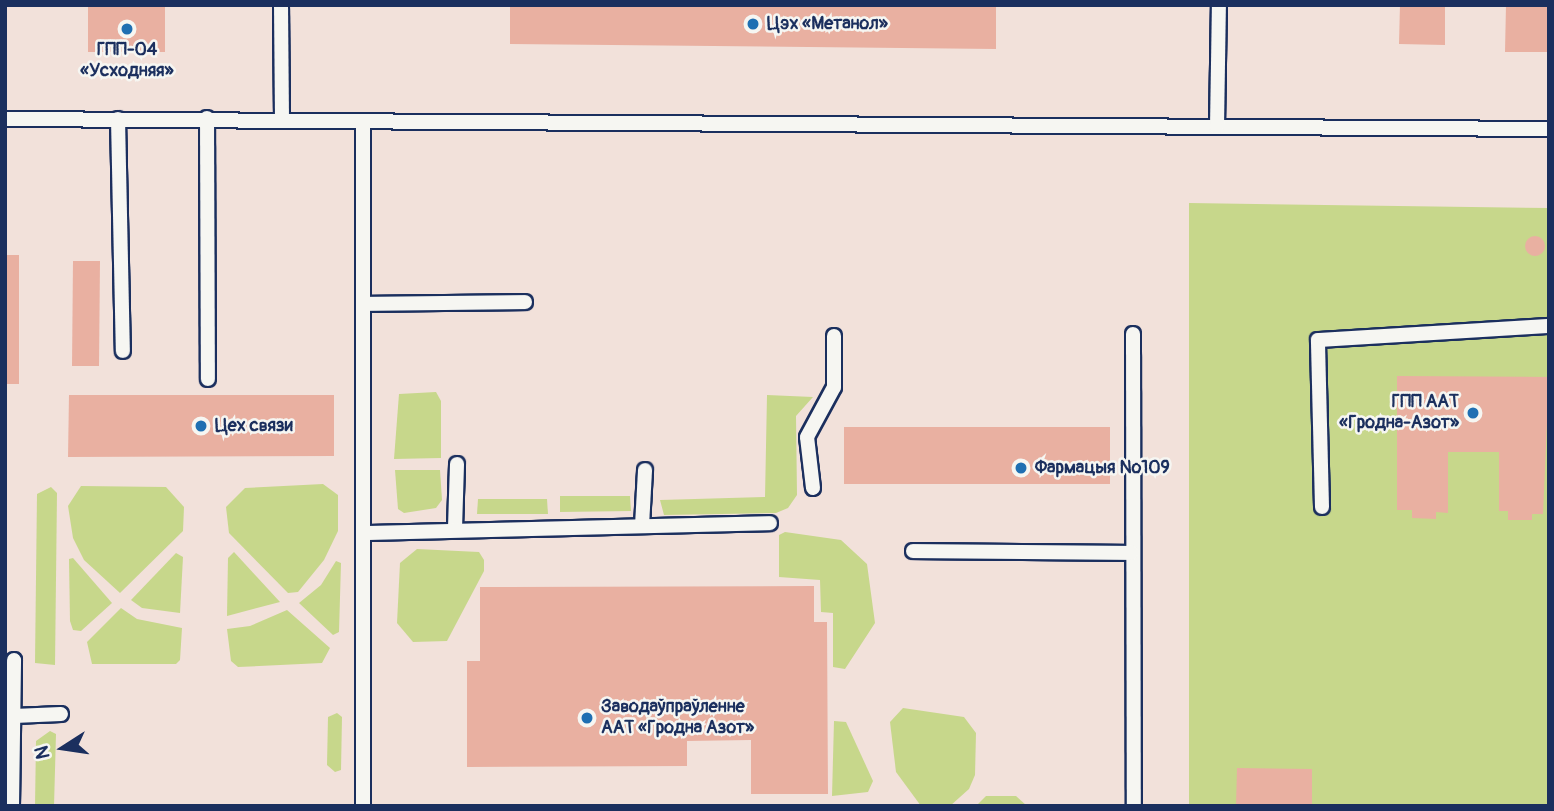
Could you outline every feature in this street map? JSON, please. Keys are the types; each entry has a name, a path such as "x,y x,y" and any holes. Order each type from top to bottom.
{"lane":[{"path":"281,5 282,118"},
{"path":"1217,127 1219,5"},
{"path":"118,118 123,351"},
{"path":"206,118 208,379"},
{"path":"5,119 282,118 363,121 1549,130"},
{"path":"363,121 363,806"},
{"path":"364,304 525,302"},
{"path":"1322,507 1318,340 1549,326"},
{"path":"1133,334 1131,553 1135,806"},
{"path":"813,488 807,437 834,387 834,336"},
{"path":"455,528 457,464"},
{"path":"642,526 645,470"},
{"path":"365,533 455,528 771,523"},
{"path":"913,551 1131,553"},
{"path":"12,806 14,660"},
{"path":"14,716 61,714"}],"green space":[{"path":"1189,203 1549,208 1549,806 1189,806"},
{"path":"436,392 441,401 441,458 394,459 399,394"},
{"path":"767,395 813,397 796,416 797,495 788,508 776,513 664,515 660,500 765,497"},
{"path":"395,470 440,470 442,500 436,508 404,513 398,509"},
{"path":"323,484 338,495 338,531 324,560 298,592 288,593 229,533 226,507 245,488"},
{"path":"81,486 166,487 184,507 183,531 120,593 84,560 73,538 68,506"},
{"path":"51,487 57,493 55,665 35,663 37,494"},
{"path":"560,496 630,496 631,511 560,512"},
{"path":"478,499 547,499 548,514 477,514"},
{"path":"785,532 841,540 867,564 875,623 845,669 833,667 833,613 821,612 820,580 779,577 779,535"},
{"path":"417,549 479,552 484,560 484,571 447,641 413,642 397,623 400,563"},
{"path":"234,552 280,602 227,616 228,558"},
{"path":"176,553 183,557 180,613 142,608 131,600"},
{"path":"73,558 112,603 81,631 73,630 70,621 69,559"},
{"path":"336,561 341,563 339,632 333,635 299,603 321,585"},
{"path":"121,608 137,619 182,628 180,660 176,664 92,664 87,642"},
{"path":"287,610 330,648 322,663 238,667 231,661 227,629 250,626"},
{"path":"903,708 964,717 976,733 975,775 969,789 950,806 921,806 896,772 890,722"},
{"path":"337,713 342,717 341,770 335,772 327,765 328,717"},
{"path":"834,721 846,722 873,781 868,792 832,796"},
{"path":"50,731 56,734 54,806 35,806 36,741"},
{"path":"986,796 1016,796 1027,806 976,806"}],"building":[{"name":"ГПП-04 «Усходняя»","path":"88,5 165,5 165,52 88,52"},
{"name":"Цэх «Метанол»","path":"510,5 996,5 996,49 510,44"},
{"path":"1400,5 1445,5 1445,45 1399,44"},
{"path":"1506,5 1549,5 1549,52 1505,52"},
{"path":"1535,236 1542,239 1545,246 1542,253 1535,256 1528,253 1525,246 1528,239"},
{"path":"5,255 19,255 19,384 5,384"},
{"path":"73,261 100,261 99,366 72,366"},
{"name":"ГПП ААТ «Гродна-Азот»","path":"1397,376 1549,377 1543,514 1532,514 1532,520 1508,520 1508,511 1499,511 1499,452 1448,452 1448,513 1436,512 1436,519 1412,518 1412,510 1397,510"},
{"name":"Цех связи","path":"69,395 334,395 334,456 68,457"},
{"path":"844,427 1110,427 1110,484 844,484"},
{"path":"814,586 814,622 827,622 828,794 751,794 751,740 687,741 687,766 467,767 467,661 480,661 480,587"},
{"path":"1237,768 1312,769 1312,806 1236,806"}],"place":[{"name":"Цэх «Метанол»","path":"753,24"},
{"name":"ГПП-04 «Усходняя»","path":"127,29"},
{"name":"ГПП ААТ «Гродна-Азот»","path":"1473,413"},
{"name":"Цех связи","path":"201,426"},
{"name":"Фармацыя №109","path":"1021,468"},
{"name":"Заводаўпраўленне ААТ «Гродна Азот»","path":"587,718"}]}
